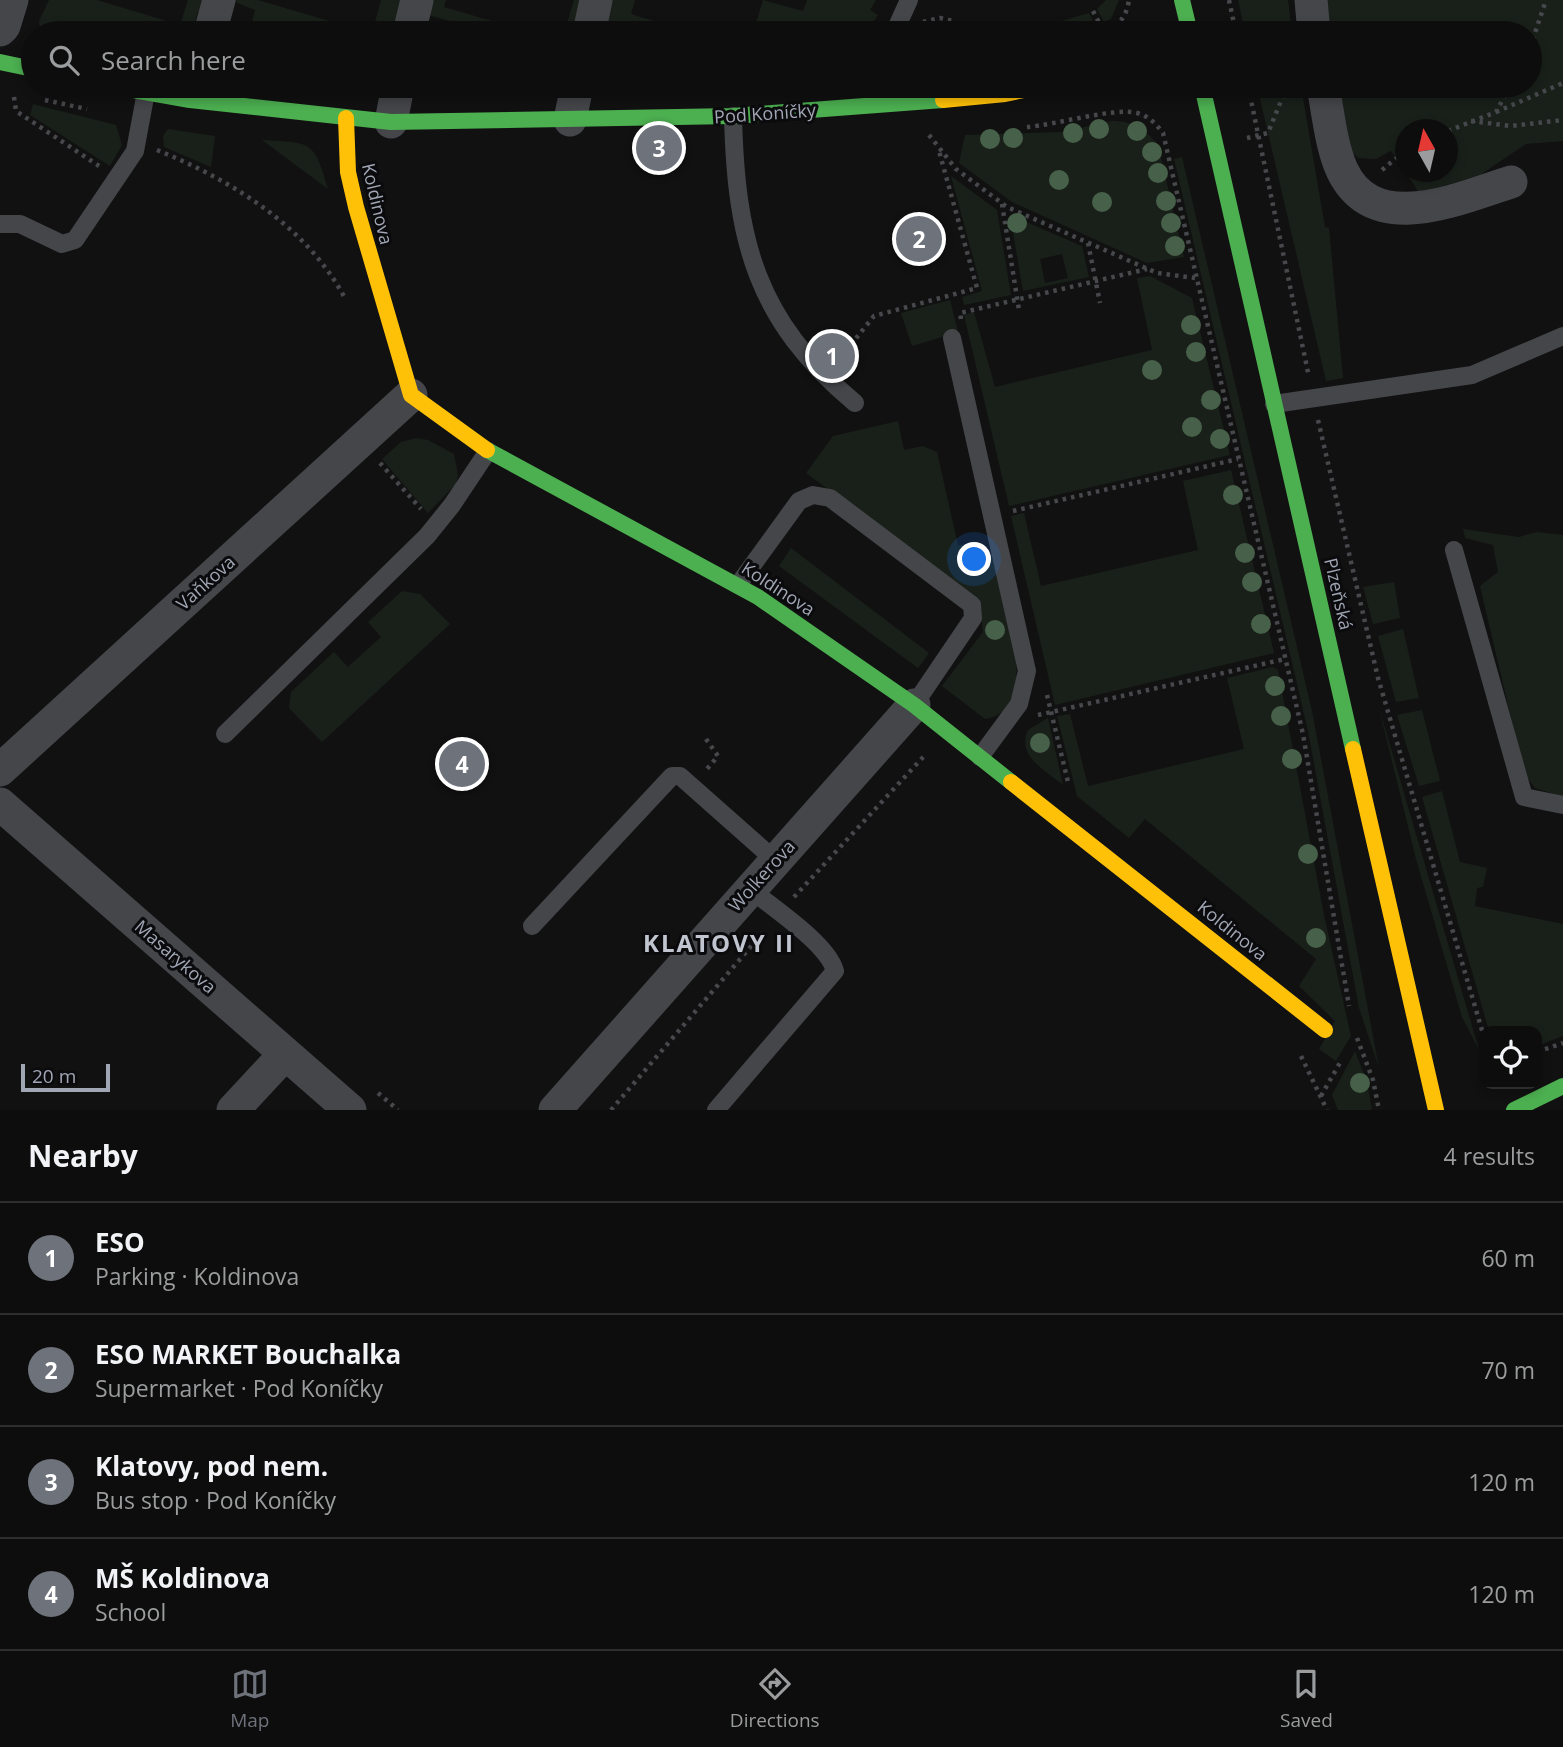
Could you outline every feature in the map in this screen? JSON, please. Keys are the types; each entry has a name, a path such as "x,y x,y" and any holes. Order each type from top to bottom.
{"street":[{"path":"0,30 4,26 12,0"},
{"path":"213,21 219,0"},
{"path":"413,21 417,0"},
{"path":"592,21 596,0"},
{"path":"1182,0 1187,21"},
{"path":"1311,0 1313,21"},
{"path":"0,62 21,66"},
{"name":"Pod Koníčky","path":"223,98 346,118 391,122 733,116 964,98"},
{"path":"391,122 396,98"},
{"path":"570,120 575,98"},
{"name":"Plzeňská","path":"1205,98 1436,1110"},
{"path":"1326,98 1341,169 1352,185 1371,201 1388,208 1434,206 1511,182"},
{"name":"Koldinova","path":"346,118 347,163 356,207 411,395 488,452 738,585 914,705 1325,1030"},
{"name":"Vaňkova","path":"0,770 411,395"},
{"name":"Wolkerova","path":"555,1110 914,705"},
{"name":"Masarykova","path":"0,803 350,1110"},
{"path":"233,1110 285,1054"},
{"path":"1514,1110 1563,1086"}],"lane":[{"path":"899,21 909,0"},
{"path":"0,224 20,224 62,244 75,240 135,151 145,98"},
{"path":"882,106 883,98"},
{"path":"733,116 742,229 750,258 775,313 792,339 825,377 855,403"},
{"path":"1274,404 1472,375 1563,336"},
{"path":"952,338 1027,671 1019,704 980,757"},
{"path":"225,734 435,526 488,452"},
{"path":"738,585 799,501 813,495 830,498 972,605 973,618 914,705"},
{"path":"1454,550 1524,797 1563,805"},
{"path":"532,926 672,776 680,776 776,861"},
{"path":"716,1110 835,971 832,961 821,949 750,889"}],"path":[{"path":"1121,21 1127,14 1129,0"},
{"path":"1229,0 1233,21"},
{"path":"1539,21 1545,1 1554,0"},
{"path":"1093,11 1098,21"},
{"path":"928,21 940,18 953,21"},
{"path":"1542,92 1563,83"},
{"path":"21,95 13,93 16,111 117,177"},
{"path":"37,98 98,112"},
{"path":"1250,98 1314,397 1378,678 1481,1026"},
{"path":"1258,136 1268,133 1282,98"},
{"path":"1496,112 1504,98"},
{"path":"1458,127 1528,98"},
{"path":"1023,127 1135,113 1155,123 1163,134 1303,733 1351,1019"},
{"path":"1472,121 1511,126 1563,120"},
{"path":"141,128 160,132 156,150 221,178 279,220 313,254 338,286 349,308"},
{"path":"825,377 874,316 977,288 939,152 925,128 937,128"},
{"path":"939,152 956,169 1002,203 1148,269 1196,278"},
{"path":"1002,203 1019,310"},
{"path":"1088,243 1100,303"},
{"path":"952,338 964,332 960,313 1148,269"},
{"path":"375,457 435,526"},
{"path":"1005,512 1238,459"},
{"path":"1027,721 1038,715 1285,659"},
{"path":"1350,1045 1356,1034 1373,1080 1379,1110"},
{"path":"1542,1050 1563,1043"},
{"path":"1320,1097 1344,1055"}],"shaded area":[{"path":"49,0 97,0 167,21 39,21"},
{"path":"188,0 208,0 205,14 198,12 195,21 181,21"},
{"path":"230,0 258,0 329,21 252,21 255,10"},
{"path":"381,0 405,0 399,21 375,21"},
{"path":"423,0 446,0 444,7 492,21 450,21 427,15"},
{"path":"574,0 584,0 579,21 568,21"},
{"path":"605,0 635,0 631,14 654,21 605,21"},
{"path":"763,0 803,11 807,0 876,0 870,10 878,15 874,21 757,21"},
{"path":"1106,0 1119,0 1111,19 1106,21 1103,21 1097,9"},
{"path":"1238,0 1288,0 1291,21 1242,21"},
{"path":"1326,0 1563,0 1563,141 1526,144 1480,175 1458,181 1458,119 1395,119 1395,156 1391,151 1376,159 1358,158 1349,149 1339,98 1542,98 1542,21 1329,21"},
{"path":"1089,13 1093,21 1062,21"},
{"path":"1260,98 1303,98 1325,227 1329,228 1343,378 1326,381"},
{"path":"33,104 116,125 122,145 110,166 30,115"},
{"path":"1112,121 1126,122 1138,127 1158,145 1184,257 1147,263 1012,202 959,163 965,135 1062,132"},
{"path":"168,129 215,136 211,167 164,147 163,136"},
{"path":"262,140 291,142 308,147 319,161 328,189"},
{"path":"1182,157 1312,711 1379,1068 1359,1008 1308,731 1174,159"},
{"path":"951,176 997,210 1011,295 964,305 962,297 982,291"},
{"path":"1412,182 1456,182 1419,193"},
{"path":"1010,215 1082,246 1089,277 1023,291","holes":["1062,254 1068,278 1045,283 1040,259"]},
{"path":"1150,276 1192,298 1230,455 1009,506 964,315 974,312 995,387 1152,350 1137,278"},
{"path":"950,300 958,332 912,346 901,313"},
{"path":"898,421 904,450 923,446 937,452 958,545 979,543 991,554 1015,647 1017,672 1013,694 1003,711 985,719 942,686 983,632 979,601 806,473 833,436"},
{"path":"416,438 428,440 454,454 458,475 456,484 428,513 382,459 401,442"},
{"path":"1231,470 1274,653 1055,705 1011,516 1024,513 1041,586 1198,550 1183,481"},
{"path":"1463,529 1519,537 1537,532 1563,535 1563,797 1535,788 1524,773 1480,586 1498,572 1493,545 1465,538"},
{"path":"791,548 929,653 918,668 779,566"},
{"path":"1394,582 1400,618 1373,624 1363,587"},
{"path":"402,591 420,594 450,624 322,742 289,708 291,692 334,652 348,667 381,637 368,622"},
{"path":"1403,629 1419,698 1396,702 1378,636"},
{"path":"1273,667 1278,670 1324,915 1351,1036 1336,1061 1319,1049 1335,1021 1299,986 1316,959 1145,819 1129,838 1077,796 1057,716 1070,714 1088,786 1244,749 1227,678"},
{"path":"1378,704 1479,1050 1462,1017 1416,859"},
{"path":"1422,710 1440,781 1419,786 1397,715"},
{"path":"1048,718 1063,785 1034,762 1026,747 1028,730"},
{"path":"1442,791 1460,862 1487,868 1483,887 1477,888 1475,906 1563,924 1563,1036 1542,1044 1542,1026 1488,1026 1422,797"},
{"path":"1355,1051 1367,1082 1372,1110 1338,1110 1332,1095"}],"traffic: fast":[{"path":"1182,0 1187,21"},
{"path":"0,62 21,66"},
{"path":"179,98 391,122 733,116 943,100"},
{"path":"1205,98 1353,749"},
{"path":"487,450 758,597 914,705 1011,782"},
{"path":"1514,1110 1563,1086"}],"traffic: slow":[{"path":"943,100 964,98"},
{"path":"346,118 348,172 356,207 411,395 487,450"},
{"path":"1353,749 1436,1110"},
{"path":"1011,782 1325,1030"}],"place":[{"name":"Klatovy, pod nem.","path":"659,148"},
{"name":"ESO MARKET Bouchalka","path":"919,239"},
{"name":"ESO","path":"832,356"},
{"name":"MŠ Koldinova","path":"462,764"}],"district":[{"name":"KLATOVY II","path":"719,944"}]}
